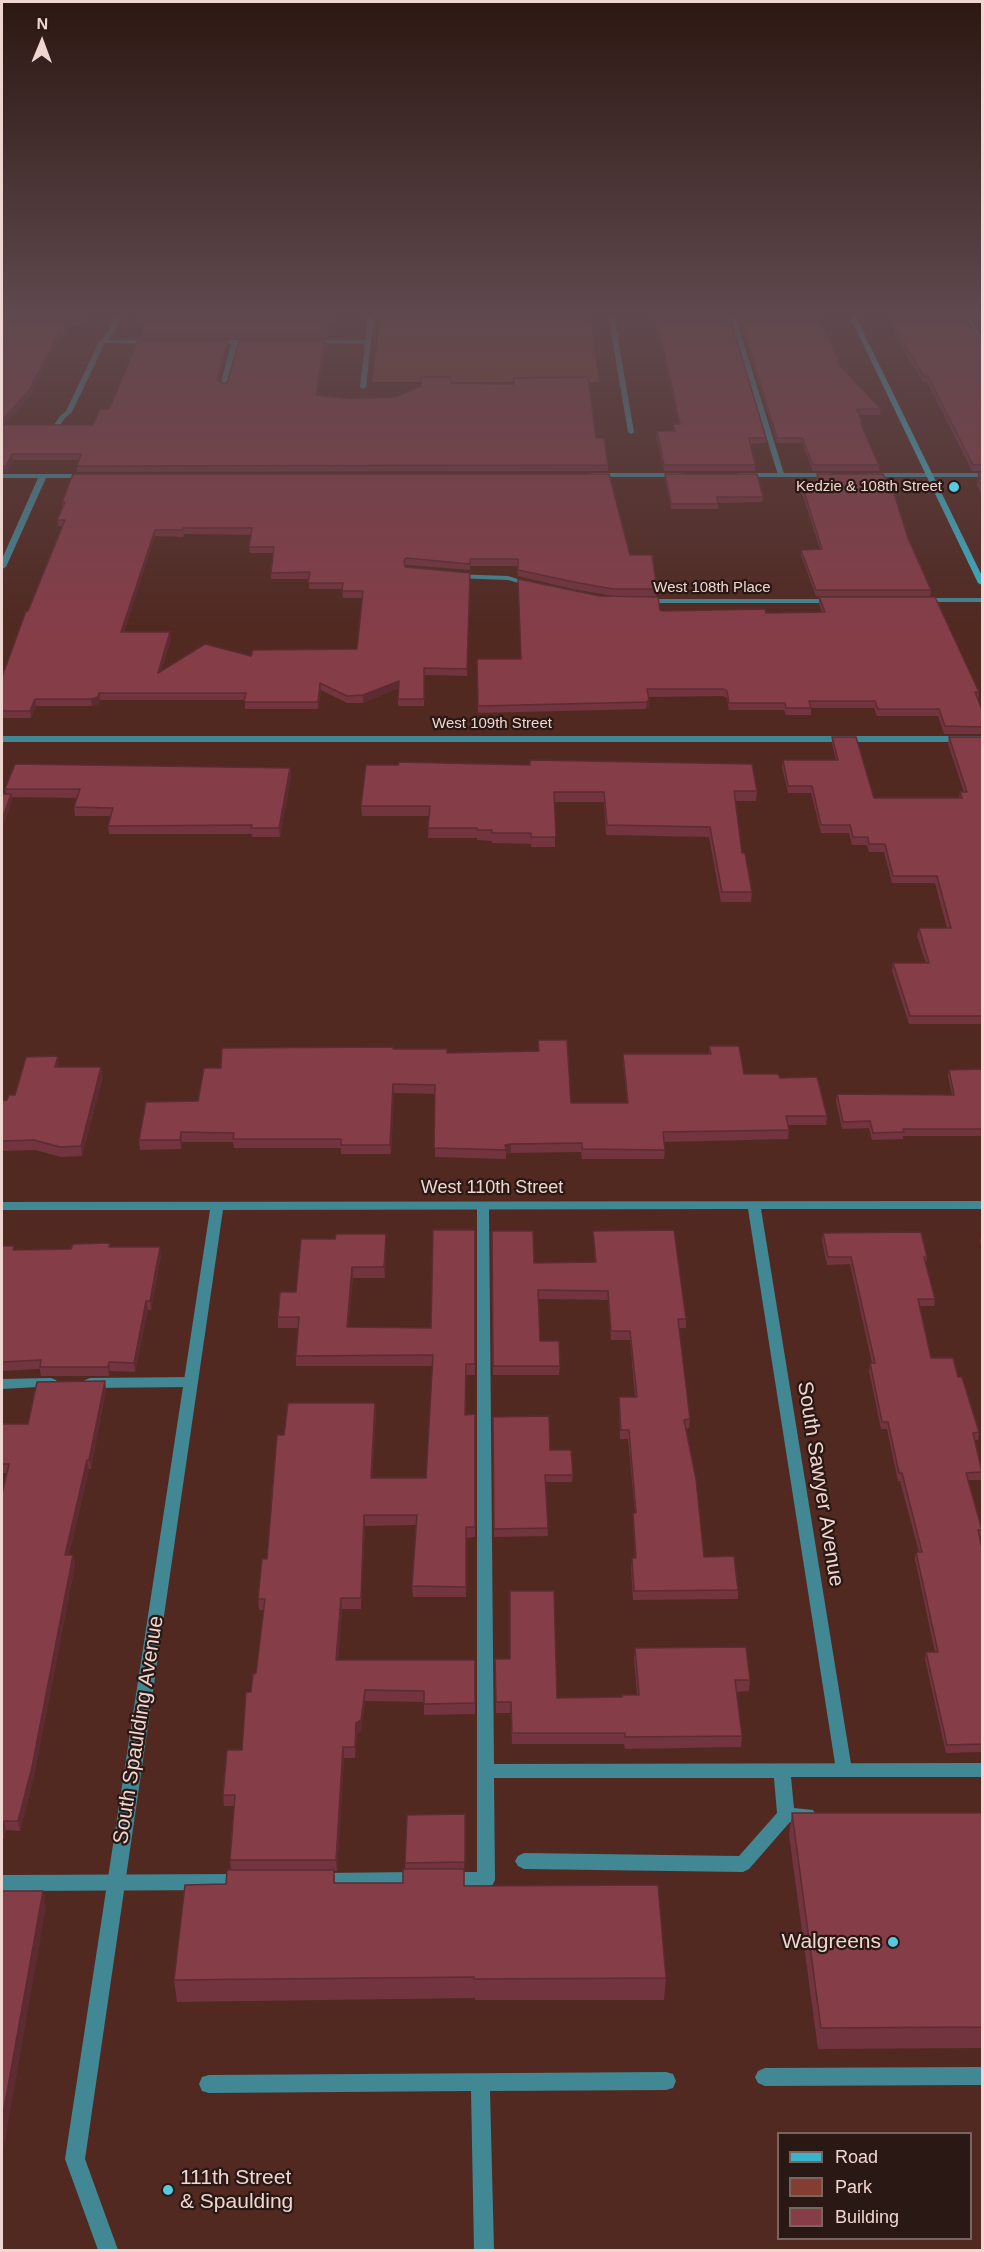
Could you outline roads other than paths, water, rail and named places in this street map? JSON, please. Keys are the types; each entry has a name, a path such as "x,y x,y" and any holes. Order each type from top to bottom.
{"main road":[{"path":"903,420 982,583"}],"street":[{"path":"56,428 60,420"},
{"path":"629,420 631,432"},
{"path":"765,420 782,475"},
{"path":"580,475 687,475"},
{"path":"735,475 842,475"},
{"path":"866,475 982,475"},
{"path":"2,476 91,476"},
{"path":"2,567 43,476"},
{"path":"445,575 508,578 544,588"},
{"path":"912,600 982,600"},
{"name":"West 108th Place","path":"631,601 840,601"},
{"name":"West 109th Street","path":"2,739 982,739"},
{"name":"South Sawyer Avenue","path":"754,1205 844,1770"},
{"name":"West 110th Street","path":"2,1206 982,1205"},
{"name":"South Spaulding Avenue","path":"108,2250 75,2159 217,1206"},
{"path":"300,1881 486,1880 483,1206"},
{"path":"2,1384 191,1382"},
{"path":"524,1861 743,1864 786,1815 782,1770"},
{"path":"486,1771 982,1770"},
{"path":"786,1815 820,1815"},
{"path":"2,1883 253,1881"},
{"path":"765,2077 982,2076"},
{"path":"209,2084 666,2081"},
{"path":"480,2082 484,2250"}],"place":[{"name":"Kedzie & 108th Street","path":"954,487"},
{"name":"Walgreens","path":"893,1942"},
{"name":"111th Street & Spaulding","path":"168,2190"}]}
